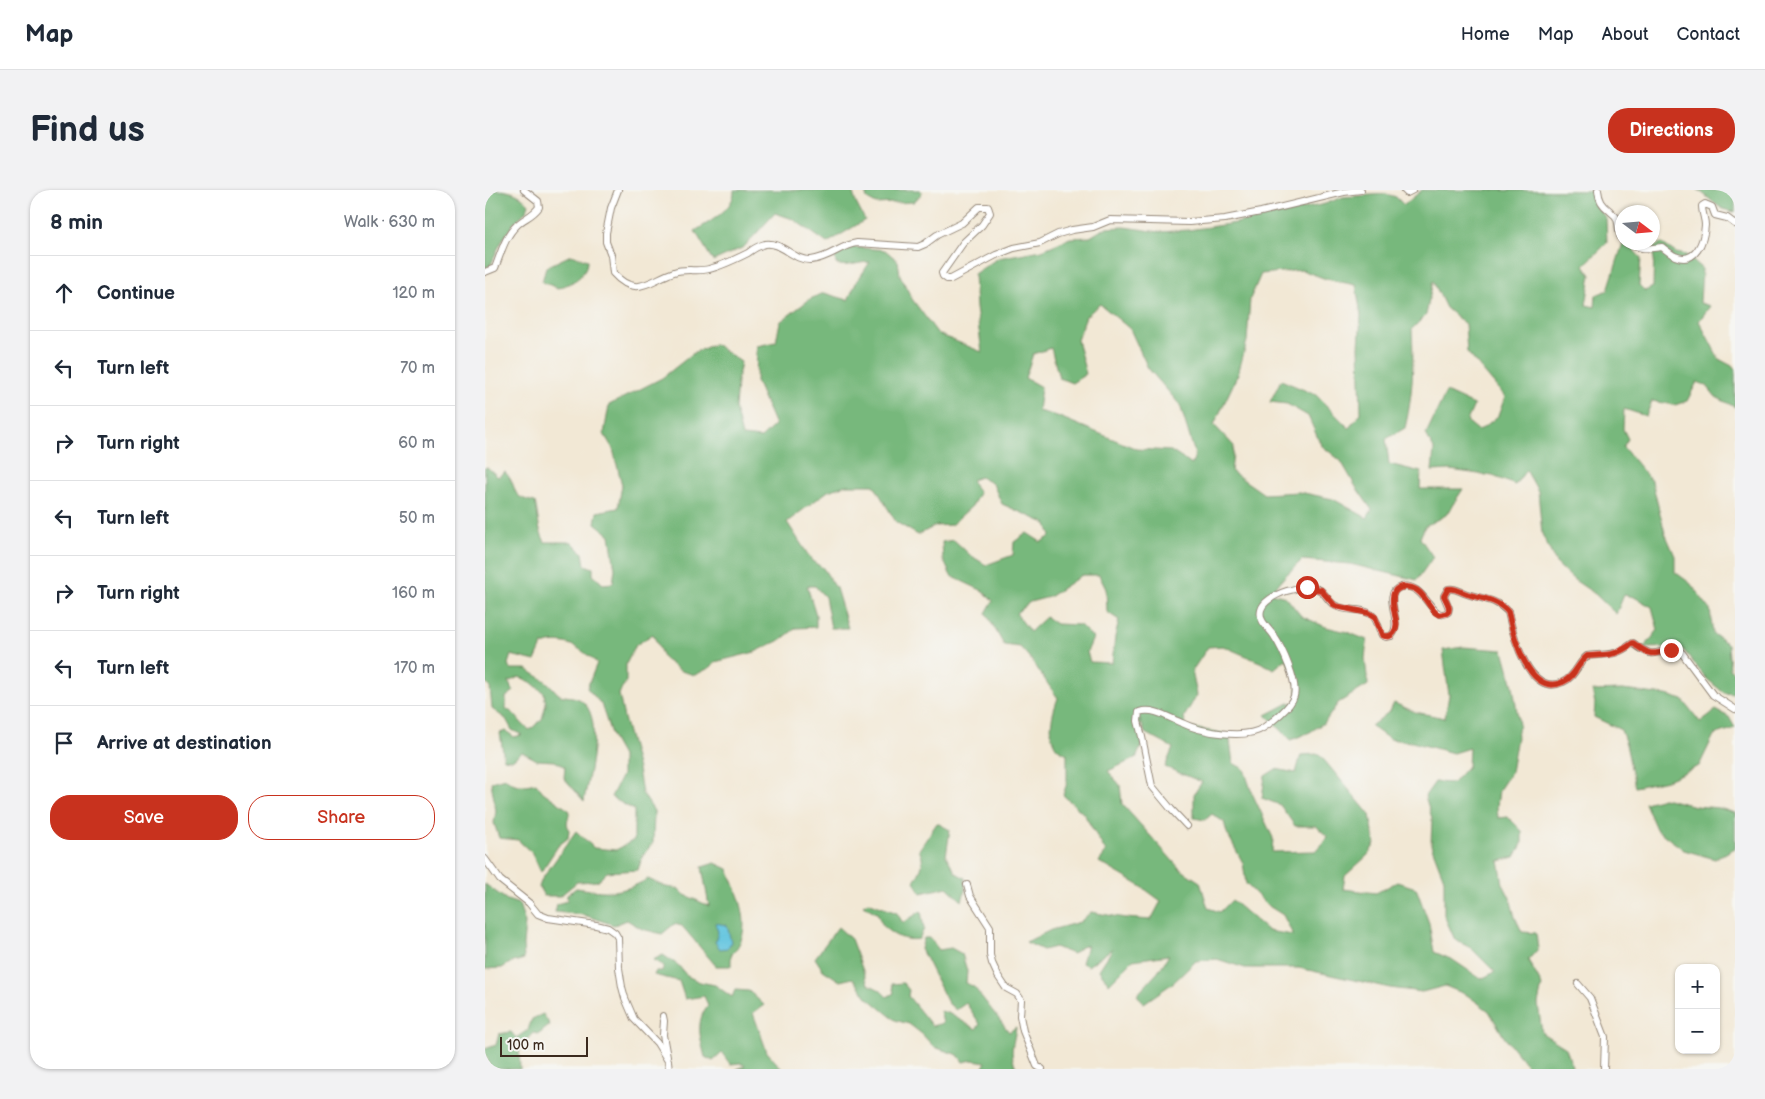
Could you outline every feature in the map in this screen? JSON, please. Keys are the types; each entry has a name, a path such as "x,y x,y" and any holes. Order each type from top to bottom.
{"street":[{"path":"485,272 495,268 499,255 518,223 535,214 539,207 538,201 524,190"},
{"path":"618,190 608,223 607,242 613,273 627,286 635,286 651,284 675,272 708,270 767,244 778,245 789,253 811,260 828,256 851,244 857,243 890,244 907,248 917,247 925,244 937,234 962,223 979,208 988,207 990,213 987,219 963,243 942,272 943,276 951,279 996,255 1014,248 1040,244 1058,234 1093,227 1110,220 1189,222 1225,219 1344,192 1361,190"},
{"path":"1404,190 1407,193 1413,190"},
{"path":"1598,190 1598,197 1602,204 1615,215"},
{"path":"1660,248 1684,258 1698,251 1703,241 1705,224 1702,206 1705,204 1711,207 1715,215 1727,218 1735,224"},
{"path":"1187,826 1152,786 1138,721 1139,712 1144,710 1154,711 1205,731 1235,733 1254,732 1262,729 1288,707 1295,694 1291,674 1281,648 1261,618 1261,608 1265,601 1274,596 1307,587 1321,590 1335,606 1369,613 1375,617 1382,635 1386,637 1391,636 1396,628 1397,622 1392,604 1393,595 1401,587 1417,590 1439,615 1448,612 1449,608 1444,596 1448,589 1453,588 1469,595 1494,601 1508,612 1512,631 1529,671 1544,683 1554,684 1563,682 1574,673 1587,656 1611,655 1623,651 1633,643 1646,653 1653,654 1677,650 1682,653 1713,695 1735,709"},
{"path":"485,859 500,880 529,903 538,914 548,918 596,925 608,928 615,933 618,938 622,988 630,1010 634,1019 657,1043 667,1061"},
{"path":"967,885 970,896 990,927 989,944 992,963 998,976 1006,988 1017,994 1021,1000 1020,1016 1023,1031 1037,1066 1041,1069"},
{"path":"1578,984 1590,998 1605,1037 1604,1069"},
{"path":"663,1016 663,1035 669,1069"}],"green space":[{"path":"485,190 515,193 529,204 526,211 514,223 506,235 491,265 485,268"},
{"path":"734,190 852,190 865,220 827,243 793,219 775,213 744,247 713,261 695,231 726,209 733,197"},
{"path":"866,190 920,190 922,193 914,202 876,204 867,199"},
{"path":"1422,190 1595,191 1594,204 1606,218 1607,243 1584,265 1591,275 1586,305 1595,307 1596,295 1608,290 1621,250 1634,250 1641,258 1639,285 1645,291 1653,287 1654,250 1660,250 1661,243 1676,253 1686,255 1702,269 1700,303 1710,306 1699,321 1719,359 1732,366 1735,370 1735,407 1716,397 1707,386 1697,382 1687,401 1675,405 1652,401 1646,416 1624,409 1623,429 1628,439 1623,447 1652,482 1665,533 1675,556 1675,572 1690,583 1710,609 1713,634 1728,644 1730,669 1735,674 1735,694 1724,693 1706,678 1681,647 1644,648 1658,630 1652,607 1634,597 1624,595 1616,614 1595,594 1573,579 1556,563 1542,534 1538,491 1526,470 1515,485 1493,476 1450,470 1432,471 1434,449 1426,434 1446,392 1474,405 1467,421 1479,431 1498,416 1505,397 1467,352 1465,324 1446,308 1433,281 1426,315 1412,329 1412,379 1405,428 1386,439 1389,464 1421,472 1420,489 1463,489 1446,515 1425,526 1420,538 1433,557 1417,580 1350,564 1302,560 1271,593 1286,597 1301,616 1326,627 1347,632 1367,640 1365,659 1368,685 1338,703 1325,722 1310,732 1291,740 1266,715 1289,703 1296,703 1296,680 1286,659 1274,669 1223,646 1208,647 1192,671 1197,695 1184,717 1186,727 1229,734 1233,763 1244,769 1252,793 1273,838 1272,852 1315,851 1328,837 1316,826 1295,826 1280,805 1262,798 1265,776 1276,769 1296,773 1301,755 1319,754 1370,815 1375,844 1368,855 1345,876 1343,889 1376,893 1397,882 1416,888 1429,923 1434,952 1453,960 1481,979 1495,972 1471,948 1455,940 1444,915 1444,879 1431,845 1432,818 1425,796 1435,782 1453,783 1468,766 1469,748 1453,753 1412,742 1389,739 1371,726 1390,711 1394,703 1415,712 1445,718 1449,695 1443,650 1463,647 1503,650 1513,686 1519,725 1511,772 1499,790 1498,818 1508,817 1522,831 1522,844 1515,857 1499,861 1503,884 1522,932 1536,933 1538,949 1528,960 1542,985 1538,1004 1542,1033 1566,1048 1572,1066 1571,1069 1530,1069 1504,1037 1489,1011 1467,995 1445,986 1422,992 1390,988 1299,968 1245,968 1217,959 1196,961 1173,983 1144,1003 1137,995 1158,972 1169,955 1133,960 1109,984 1099,970 1113,948 1088,966 1082,963 1087,945 1081,947 1073,954 1055,947 1043,950 1026,942 1051,930 1080,922 1091,912 1151,920 1161,901 1142,887 1099,862 1106,852 1084,814 1063,795 1067,783 1067,754 1057,748 1051,730 1058,698 1020,647 1004,645 986,613 993,601 983,591 951,576 943,559 942,542 954,540 970,555 986,565 1013,555 1014,542 1027,533 1041,542 1051,536 1047,524 1002,504 993,484 980,477 971,480 979,493 972,506 951,525 935,526 918,535 896,522 874,485 846,485 828,491 787,522 812,561 823,568 836,588 848,628 831,628 825,597 815,586 807,586 816,615 816,627 796,628 782,639 755,652 715,662 711,667 695,675 681,671 664,659 653,634 636,645 626,664 626,681 619,694 638,769 642,793 654,811 653,843 643,855 638,870 607,872 598,881 577,882 560,896 544,896 539,887 542,879 576,831 594,848 616,850 634,840 634,810 611,797 622,775 622,756 613,740 601,704 587,688 597,663 572,645 558,642 542,645 535,661 511,655 508,664 510,669 527,669 547,682 560,695 579,699 587,707 592,718 594,731 584,801 564,778 565,767 555,761 537,760 522,752 512,760 504,759 500,733 506,731 514,737 522,735 512,730 506,719 492,709 490,687 485,682 485,468 487,467 498,477 505,472 513,483 517,495 535,502 539,527 545,542 572,542 583,553 585,565 593,568 593,575 603,584 613,583 615,569 610,535 595,523 597,512 618,508 622,485 613,449 604,434 609,405 662,378 695,352 715,344 741,362 735,408 742,436 761,438 775,425 756,381 757,346 776,342 780,322 810,299 824,293 848,300 856,283 870,262 836,264 835,256 852,247 885,250 898,261 900,275 912,299 938,334 982,352 974,274 998,258 1042,250 1070,238 1090,237 1105,228 1124,227 1160,232 1188,230 1236,223 1325,204 1343,197 1386,194 1396,197 1404,205","holes":["1302,270 1326,279 1356,285 1361,315 1359,347 1361,413 1349,428 1316,395 1281,380 1270,402 1287,404 1308,416 1321,445 1341,461 1372,510 1367,518 1333,499 1299,492 1264,494 1231,471 1234,446 1214,425 1238,374 1247,341 1250,299 1261,274","1100,304 1130,329 1148,368 1180,405 1195,454 1192,465 1171,451 1137,449 1057,416 1038,411 1041,387 1025,378 1033,354 1051,348 1059,378 1072,383 1086,374 1077,340 1086,316","1082,575 1099,575 1106,589 1107,612 1119,620 1112,663 1090,662 1087,652 1093,638 1080,625 1056,624 1046,617 1030,632 1016,613 1030,602 1049,597","519,677 531,682 544,693 546,704 542,719 530,730 514,714 506,709 506,697 514,691 508,682","1140,719 1145,733 1173,748 1165,767 1202,782 1194,794 1194,818 1205,820 1212,814 1224,822 1227,833 1243,863 1246,884 1267,905 1283,915 1293,935 1268,931 1232,900 1220,912 1208,908 1200,882 1180,869 1122,804 1120,785 1108,771 1136,758 1142,745"]},
{"path":"1698,190 1735,190 1735,212 1719,207"},
{"path":"571,255 588,260 584,271 578,278 558,288 542,282 546,267"},
{"path":"1622,690 1666,695 1683,700 1700,722 1716,710 1729,717 1735,728 1714,735 1699,766 1667,780 1635,787 1626,744 1621,730 1594,717 1595,703 1592,691"},
{"path":"505,778 519,785 536,783 543,792 570,811 567,823 568,838 558,846 541,872 532,853 518,840 499,838 494,823 496,811 491,782"},
{"path":"1663,798 1695,806 1719,808 1735,813 1735,848 1715,859 1684,850 1656,829 1645,803"},
{"path":"937,823 950,830 946,856 956,873 965,878 965,890 962,901 947,887 921,893 914,882 921,870 922,859 919,850"},
{"path":"715,863 728,869 743,913 743,935 739,945 731,955 731,966 716,966 682,926 674,924 662,934 642,929 627,920 614,925 584,915 555,912 557,904 567,901 567,895 576,888 596,891 621,890 648,879 666,887 679,889 685,895 709,906 702,867"},
{"path":"485,884 507,900 519,904 525,923 524,959 510,963 502,968 485,969"},
{"path":"868,902 897,913 903,923 921,911 924,929 919,939 906,939 888,931 878,914 863,905"},
{"path":"838,927 851,939 868,984 880,990 887,997 894,993 892,984 903,983 909,990 908,996 932,1026 943,1023 940,1011 948,1013 976,1029 980,1024 966,1003 956,1010 948,1003 921,949 924,938 930,938 939,950 951,948 962,954 967,971 966,983 974,987 1009,1032 1016,1027 1012,1053 1017,1069 982,1069 986,1062 973,1060 963,1062 958,1055 934,1047 909,1024 895,1020 867,997 853,978 840,981 823,970 815,958"},
{"path":"663,955 678,965 687,976 700,982 715,985 732,997 735,990 749,991 764,1005 753,1013 767,1052 782,1069 737,1069 745,1066 741,1063 730,1064 722,1053 713,1061 705,1057 700,1036 700,1024 701,1017 708,1005 704,996 685,999 679,981 654,975 656,971 662,971 664,966 653,960"},
{"path":"543,1014 550,1025 539,1034 533,1033 519,1048 520,1069 492,1069 485,1054 485,1049 496,1045 499,1034 511,1032 516,1038 528,1030 532,1019"}],"water":[{"path":"715,923 727,925 731,942 728,948 720,949 715,942 718,932"}],"route":[{"path":"1307,587 1321,590 1335,606 1369,613 1375,617 1379,630 1386,637 1391,636 1396,628 1397,622 1392,604 1393,595 1401,587 1417,590 1439,615 1448,612 1448,603 1444,596 1448,589 1453,588 1469,595 1494,601 1503,606 1508,612 1512,631 1529,671 1544,683 1554,684 1568,679 1587,656 1611,655 1623,651 1633,643 1646,653 1653,654 1671,650"}]}
